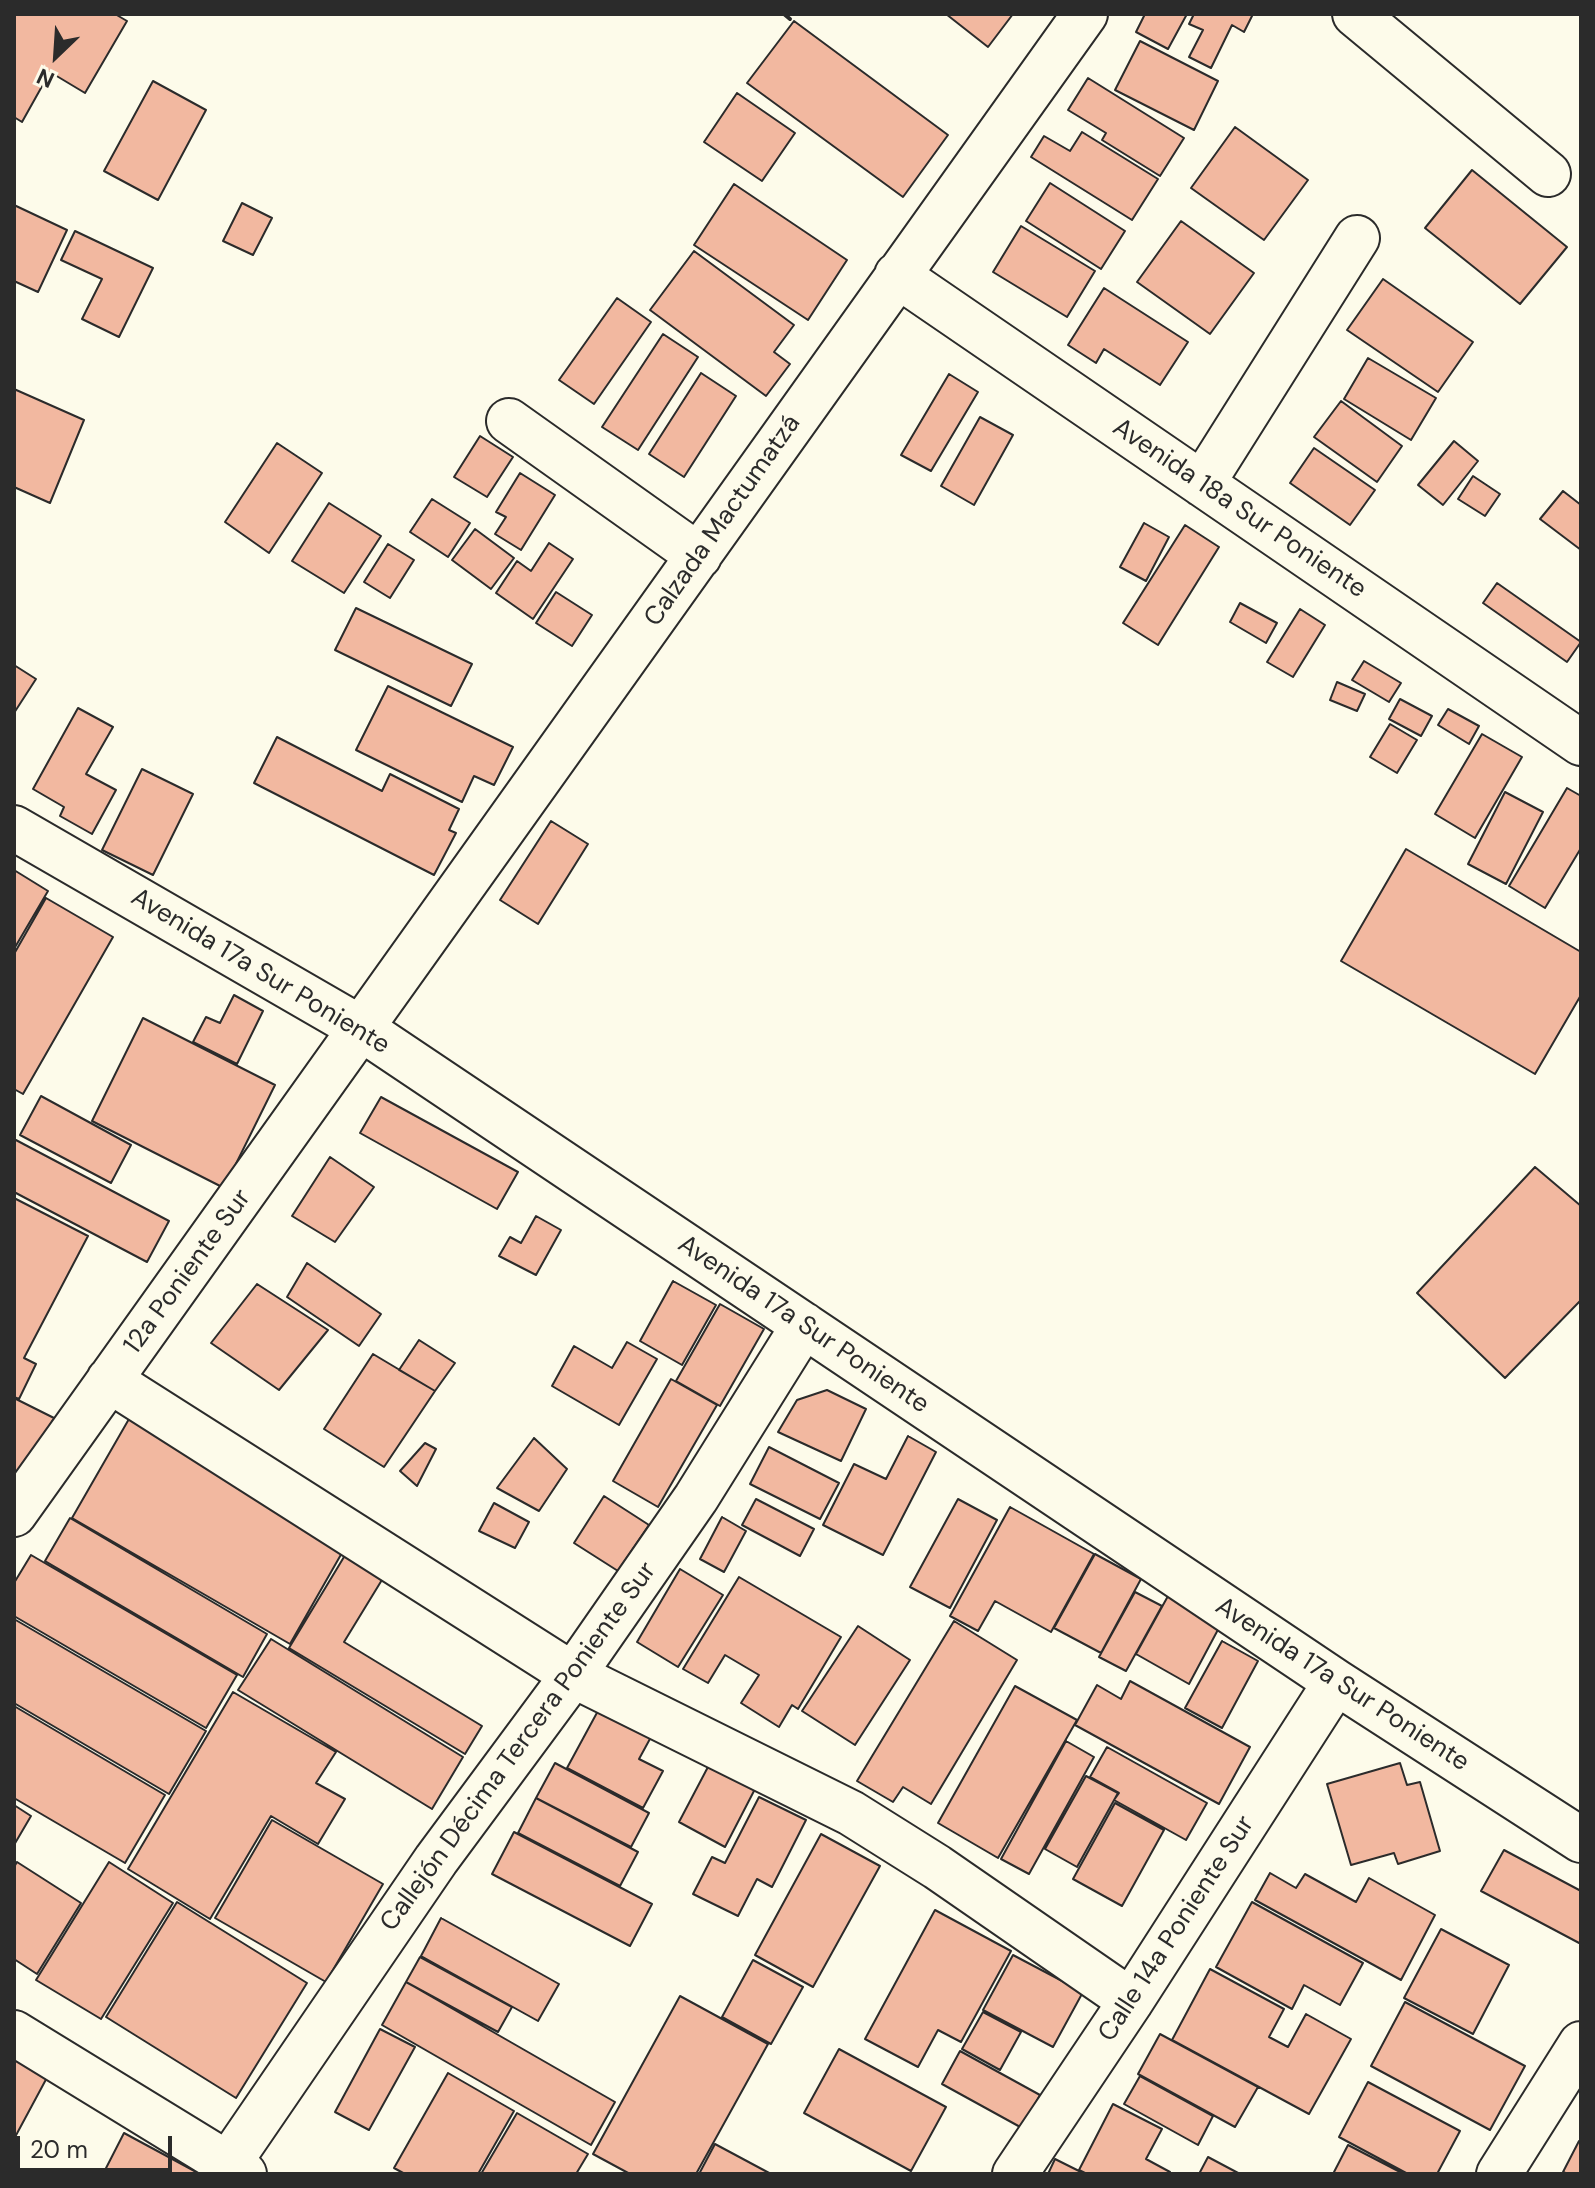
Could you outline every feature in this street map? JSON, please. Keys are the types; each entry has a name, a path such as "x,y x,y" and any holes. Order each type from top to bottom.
{"street":[{"name":"Calzada Mactumatzá","path":"362,1029 1085,14"},
{"path":"1355,14 1548,174"},
{"path":"1202,484 1357,238"},
{"name":"Avenida 18a Sur Poniente","path":"897,275 1580,740"},
{"path":"509,421 699,556"},
{"name":"Avenida 17a Sur Poniente","path":"14,828 362,1029 1336,1682 1581,1840"},
{"name":"12a Poniente Sur","path":"14,1514 362,1029"},
{"name":"Callejón Décima Tercera Poniente Sur","path":"236,2169 436,1860 573,1675 696,1498 804,1325"},
{"path":"109,1380 573,1675 851,1813 937,1867 1131,2001"},
{"name":"Calle 14a Poniente Sur","path":"1015,2174 1131,2001 1336,1682"},
{"path":"14,2033 236,2169"},
{"path":"1499,2174 1581,2044"}],"building":[{"path":"14,14 115,14 127,21 85,93 50,72 22,122 14,117"},
{"path":"946,14 1013,14 988,47"},
{"path":"1145,14 1187,14 1168,49 1136,32"},
{"path":"1194,14 1253,14 1244,32 1232,25 1211,68 1189,57 1203,30 1189,24"},
{"path":"794,21 948,135 903,197 747,83"},
{"path":"1140,41 1218,81 1194,130 1115,90"},
{"path":"1088,78 1184,138 1160,176 1102,140 1106,133 1068,110"},
{"path":"153,81 206,110 158,200 104,171"},
{"path":"737,93 795,133 762,181 704,142"},
{"path":"1235,127 1308,180 1264,240 1191,188"},
{"path":"1082,132 1158,179 1132,220 1031,157 1044,136 1070,151"},
{"path":"1472,170 1567,247 1520,304 1425,228"},
{"path":"1050,183 1125,231 1101,269 1026,221"},
{"path":"734,184 847,260 808,320 694,245"},
{"path":"242,203 272,218 253,255 223,241"},
{"path":"14,205 67,230 38,292 14,281"},
{"path":"1181,221 1254,273 1210,334 1137,282"},
{"path":"1021,226 1095,271 1067,317 993,272"},
{"path":"75,231 153,268 119,337 82,319 102,279 61,260"},
{"path":"694,251 794,325 774,352 790,364 766,396 650,310"},
{"path":"1383,279 1473,342 1438,392 1347,330"},
{"path":"1104,288 1188,342 1160,385 1104,349 1096,363 1068,345"},
{"path":"617,298 651,322 594,404 559,380"},
{"path":"663,334 698,357 638,450 602,427"},
{"path":"1368,358 1436,398 1411,440 1344,399"},
{"path":"701,373 736,396 684,477 649,454"},
{"path":"949,374 978,392 931,471 901,455"},
{"path":"14,389 84,420 50,503 14,487"},
{"path":"1341,401 1402,446 1377,482 1314,437"},
{"path":"980,417 1013,435 974,505 941,486"},
{"path":"480,436 513,457 487,497 454,477"},
{"path":"1454,441 1478,461 1443,505 1418,485"},
{"path":"277,443 322,473 269,553 225,522"},
{"path":"1314,448 1375,490 1350,525 1290,483"},
{"path":"520,473 555,495 521,550 495,534 506,517 496,512"},
{"path":"1473,476 1500,494 1485,516 1458,499"},
{"path":"1563,491 1581,505 1581,550 1540,519"},
{"path":"432,499 470,523 448,557 410,532"},
{"path":"329,503 381,536 344,593 292,561"},
{"path":"1144,523 1169,537 1146,581 1120,567"},
{"path":"1185,525 1219,547 1158,645 1123,623"},
{"path":"475,529 514,558 491,589 452,560"},
{"path":"549,543 573,559 533,619 496,593 517,561 531,571"},
{"path":"388,544 414,560 390,598 364,582"},
{"path":"1497,583 1581,642 1567,662 1483,603"},
{"path":"556,592 592,615 572,646 536,623"},
{"path":"1240,603 1277,623 1266,643 1230,622"},
{"path":"356,608 472,664 451,706 335,650"},
{"path":"1300,609 1325,625 1293,677 1267,662"},
{"path":"1364,661 1401,683 1389,702 1352,680"},
{"path":"14,665 36,679 14,713"},
{"path":"1337,682 1365,694 1357,711 1330,700"},
{"path":"388,686 513,747 494,785 474,776 462,802 356,750"},
{"path":"1400,699 1432,716 1421,736 1389,719"},
{"path":"78,708 113,727 86,774 116,790 92,834 60,816 64,807 33,789"},
{"path":"1448,709 1479,726 1469,744 1438,725"},
{"path":"1390,724 1417,740 1397,773 1370,757"},
{"path":"1482,734 1522,757 1475,838 1435,814"},
{"path":"277,737 382,791 390,774 459,809 449,830 456,833 434,875 254,783"},
{"path":"142,769 193,794 153,875 102,850"},
{"path":"1567,788 1581,796 1581,848 1545,908 1509,886"},
{"path":"1505,792 1543,812 1506,884 1468,864"},
{"path":"551,821 588,844 538,924 500,900"},
{"path":"1406,849 1581,952 1581,995 1535,1074 1341,961"},
{"path":"14,870 48,891 14,949"},
{"path":"46,898 113,937 23,1094 14,1089 14,954"},
{"path":"234,995 263,1011 237,1064 193,1042 206,1017 220,1023"},
{"path":"143,1018 275,1085 224,1188 92,1121"},
{"path":"41,1096 131,1145 111,1183 20,1135"},
{"path":"381,1097 518,1172 497,1209 360,1133"},
{"path":"14,1139 169,1221 147,1262 14,1192"},
{"path":"330,1157 374,1187 335,1242 292,1216"},
{"path":"1535,1167 1581,1206 1581,1300 1505,1378 1417,1293"},
{"path":"14,1198 88,1236 24,1358 36,1364 19,1399 14,1397"},
{"path":"536,1216 561,1230 536,1275 499,1256 510,1237 521,1243"},
{"path":"307,1263 381,1314 359,1346 287,1297"},
{"path":"673,1281 716,1305 682,1365 640,1341"},
{"path":"257,1284 328,1330 279,1390 211,1343"},
{"path":"720,1304 764,1329 720,1406 676,1381"},
{"path":"419,1340 455,1363 435,1391 399,1370"},
{"path":"627,1342 657,1359 619,1425 552,1386 574,1346 612,1368"},
{"path":"373,1354 435,1391 384,1467 324,1429"},
{"path":"671,1379 717,1405 658,1507 613,1481"},
{"path":"827,1390 866,1409 841,1461 778,1432 797,1400"},
{"path":"14,1398 54,1418 18,1487 14,1485"},
{"path":"133,1412 351,1537 290,1644 72,1518"},
{"path":"908,1436 936,1452 883,1555 823,1525 854,1464 886,1479"},
{"path":"534,1438 567,1469 539,1511 497,1488"},
{"path":"425,1443 436,1449 417,1486 400,1471"},
{"path":"769,1447 839,1483 820,1519 750,1484"},
{"path":"604,1496 649,1525 618,1571 574,1543"},
{"path":"756,1499 814,1529 800,1556 742,1525"},
{"path":"958,1499 997,1520 950,1608 910,1587"},
{"path":"494,1503 529,1522 515,1548 479,1531"},
{"path":"1010,1507 1094,1554 1051,1632 995,1601 978,1631 950,1616"},
{"path":"722,1517 746,1531 724,1572 700,1559"},
{"path":"70,1518 267,1634 243,1677 45,1561"},
{"path":"350,1547 388,1570 344,1642 482,1726 465,1754 289,1648"},
{"path":"1095,1554 1141,1579 1101,1653 1054,1628"},
{"path":"31,1555 237,1675 206,1728 14,1616 14,1583"},
{"path":"680,1569 723,1595 678,1667 637,1642"},
{"path":"739,1577 841,1637 798,1709 792,1705 779,1727 741,1703 759,1675 725,1655 708,1683 683,1669"},
{"path":"1135,1592 1162,1606 1126,1671 1099,1657"},
{"path":"1168,1596 1221,1624 1189,1684 1136,1654"},
{"path":"14,1619 206,1731 169,1794 14,1703"},
{"path":"954,1621 1017,1660 931,1804 903,1787 893,1802 857,1781"},
{"path":"858,1626 910,1660 855,1745 802,1711"},
{"path":"271,1639 463,1757 432,1809 238,1690"},
{"path":"1222,1641 1258,1661 1222,1728 1185,1708"},
{"path":"1130,1681 1250,1747 1219,1804 1075,1725 1097,1685 1121,1699"},
{"path":"1015,1686 1077,1720 998,1858 938,1823"},
{"path":"233,1692 336,1752 316,1783 345,1799 318,1844 271,1816 210,1919 128,1869"},
{"path":"14,1706 165,1795 125,1863 14,1798"},
{"path":"599,1709 651,1737 639,1759 663,1771 643,1808 567,1768"},
{"path":"1066,1741 1094,1757 1029,1874 1001,1859"},
{"path":"1107,1747 1207,1803 1186,1840 1114,1800 1119,1793 1090,1777"},
{"path":"555,1763 649,1813 631,1847 536,1798"},
{"path":"1400,1763 1407,1785 1420,1782 1440,1851 1398,1864 1394,1853 1351,1865 1327,1784"},
{"path":"709,1765 755,1789 725,1847 679,1822"},
{"path":"1086,1776 1118,1793 1077,1867 1045,1849"},
{"path":"759,1797 806,1820 772,1887 757,1879 738,1916 693,1894 712,1857 725,1863"},
{"path":"536,1798 638,1852 620,1886 518,1833"},
{"path":"1115,1803 1164,1830 1122,1906 1073,1879"},
{"path":"14,1805 31,1816 14,1845"},
{"path":"272,1820 383,1884 326,1982 215,1918"},
{"path":"514,1832 652,1904 630,1946 492,1874"},
{"path":"821,1834 880,1866 813,1987 755,1955"},
{"path":"1504,1850 1581,1891 1581,1944 1481,1891"},
{"path":"17,1862 81,1903 37,1974 14,1959 14,1867"},
{"path":"109,1862 173,1903 101,2019 36,1980"},
{"path":"1270,1873 1296,1888 1305,1874 1356,1902 1369,1878 1435,1915 1401,1980 1255,1900"},
{"path":"177,1902 307,1983 236,2098 106,2017"},
{"path":"1252,1902 1363,1963 1340,2005 1304,1985 1292,2009 1216,1967"},
{"path":"935,1910 1011,1951 961,2042 938,2030 918,2067 865,2039"},
{"path":"441,1918 559,1984 538,2021 421,1956"},
{"path":"1441,1929 1509,1965 1473,2034 1404,1998"},
{"path":"1013,1955 1083,1992 1053,2047 983,2010"},
{"path":"420,1957 512,2007 498,2032 406,1982"},
{"path":"753,1960 803,1987 771,2044 722,2017"},
{"path":"1210,1969 1284,2009 1269,2037 1288,2047 1306,2014 1351,2039 1309,2114 1172,2040"},
{"path":"406,1982 615,2102 591,2145 382,2025"},
{"path":"680,1996 768,2044 696,2174 630,2174 593,2154"},
{"path":"1405,2002 1525,2066 1490,2130 1371,2066"},
{"path":"983,2012 1021,2032 1000,2070 962,2049"},
{"path":"380,2029 415,2047 369,2130 335,2112"},
{"path":"1160,2034 1258,2087 1235,2127 1138,2074"},
{"path":"839,2049 946,2107 911,2171 804,2113"},
{"path":"960,2051 1040,2095 1022,2128 942,2084"},
{"path":"14,2052 50,2072 14,2139"},
{"path":"448,2073 514,2111 478,2174 405,2174 394,2168"},
{"path":"1140,2076 1213,2116 1198,2145 1124,2104"},
{"path":"1368,2082 1460,2131 1437,2174 1408,2174 1339,2137"},
{"path":"1113,2104 1162,2129 1146,2159 1169,2174 1087,2174 1079,2170"},
{"path":"517,2113 588,2154 576,2174 481,2174"},
{"path":"124,2133 200,2174 103,2174"},
{"path":"1579,2141 1581,2174 1563,2172"},
{"path":"715,2144 771,2174 699,2174"},
{"path":"1348,2145 1404,2174 1333,2174"},
{"path":"1208,2157 1240,2174 1199,2174"},
{"path":"1055,2159 1085,2174 1048,2174"}],"wall":[{"path":"784,14 790,19"}]}
